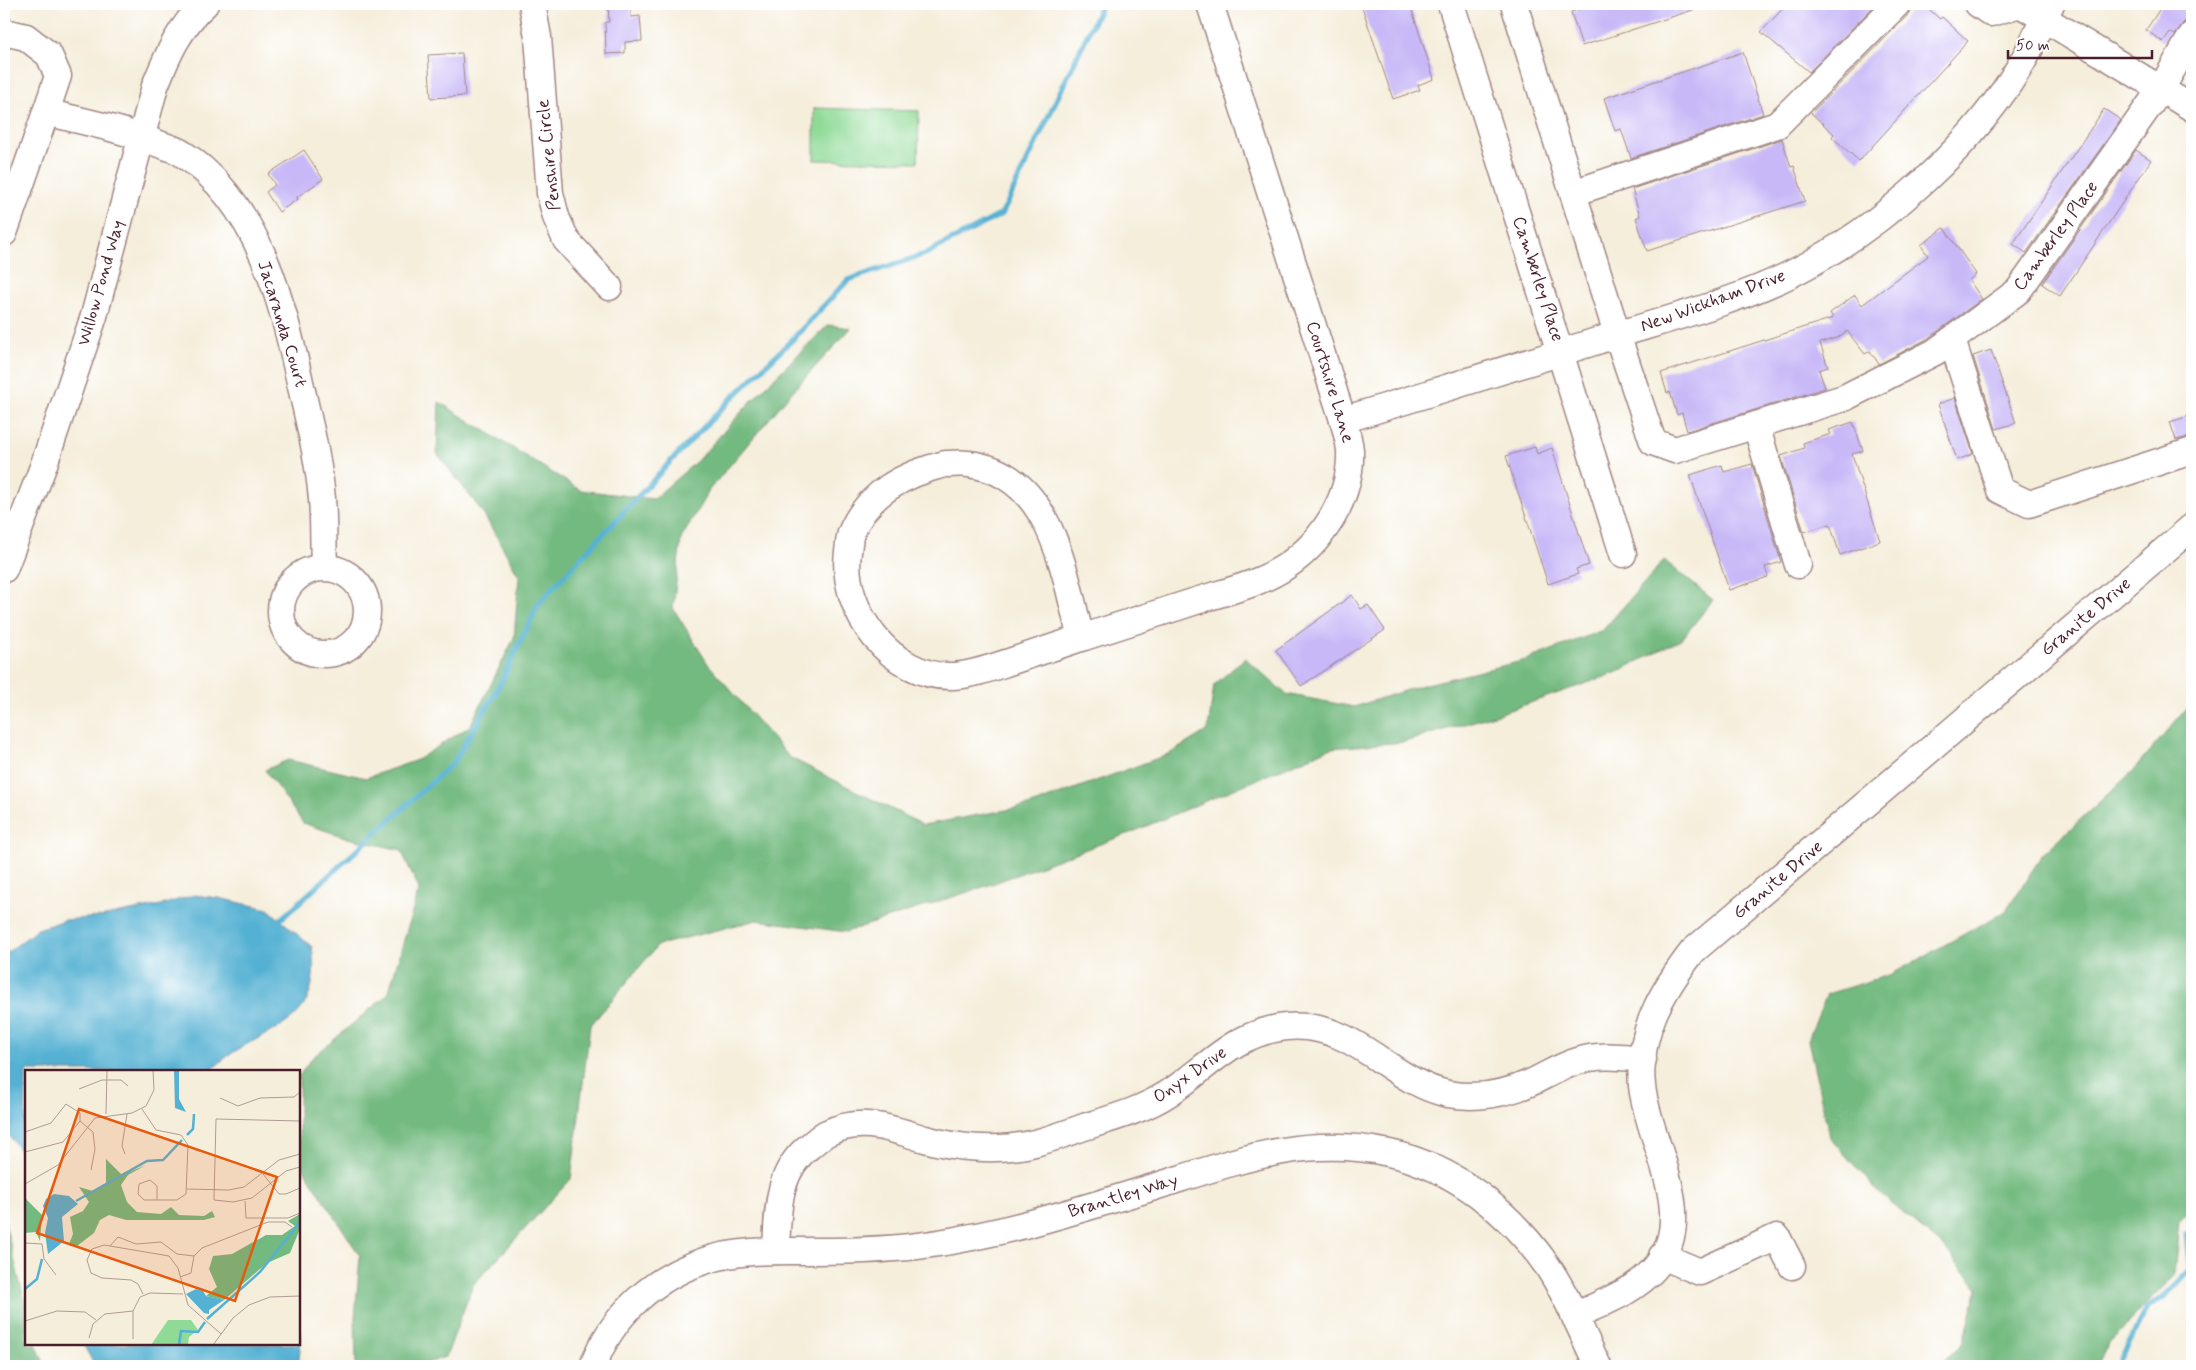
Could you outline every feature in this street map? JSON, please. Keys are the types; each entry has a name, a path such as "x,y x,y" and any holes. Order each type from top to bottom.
{"street":[{"name":"Willow Pond Way","path":"4,569 43,467 94,316 155,86 167,54 182,31 205,4"},
{"name":"Penshire Circle","path":"532,4 538,37 550,193 556,217 566,240 609,287"},
{"name":"Courtshire Lane","path":"1081,638 1058,553 1045,518 1032,497 1010,478 989,469 968,464 945,464 922,470 902,478 882,491 863,511 851,534 846,564 851,593 861,617 878,642 901,661 926,673 953,676 985,670 1246,585 1283,568 1308,551 1328,526 1349,476 1350,449 1344,420 1210,4"},
{"name":"Camberley Place","path":"1451,4 1623,554"},
{"name":"Camberley Place","path":"1514,4 1617,334 1653,442 1675,450 1844,398 1935,352 2018,292 2161,89 2192,35"},
{"path":"1573,193 1777,125 1898,4"},
{"path":"1978,4 1991,13 2020,4 2048,11 2161,89 2192,108"},
{"name":"New Wickham Drive","path":"1344,420 1733,297 1791,274 1827,253 1895,206 1964,139 1996,101 2026,55 2048,11"},
{"path":"4,32 26,37 50,55 58,76 4,233"},
{"name":"Jacaranda Court","path":"46,112 141,136 182,153 215,180 237,207 254,235 271,277 292,343 307,413 322,499 324,567"},
{"path":"1952,340 2000,490 2029,504 2192,450"},
{"path":"1756,425 1798,565"},
{"name":"Granite Drive","path":"1574,1316 1627,1291 1643,1280 1657,1266 1668,1245 1673,1227 1674,1209 1670,1187 1647,1109 1642,1085 1643,1059 1650,1023 1661,996 1693,951 2192,527"},
{"name":"Onyx Drive","path":"776,1251 779,1198 786,1174 802,1151 826,1133 851,1126 875,1124 953,1144 977,1148 1025,1145 1121,1116 1148,1105 1182,1084 1242,1039 1286,1027 1304,1027 1340,1036 1358,1044 1414,1081 1446,1093 1467,1096 1489,1095 1509,1091 1562,1066 1580,1060 1598,1057 1643,1059"},
{"name":"Brantley Way","path":"593,1366 601,1345 620,1317 644,1293 671,1275 705,1260 740,1252 861,1251 931,1244 992,1233 1054,1217 1256,1156 1301,1147 1345,1146 1390,1153 1433,1167 1465,1185 1497,1208 1525,1236 1549,1269 1598,1366"},
{"path":"1662,1256 1700,1272 1777,1237 1792,1266"}],"green space":[{"path":"814,108 919,111 918,162 814,160"},
{"path":"828,325 851,328 792,392 709,490 681,539 673,608 708,664 789,757 923,825 1028,806 1169,754 1208,730 1214,685 1245,658 1286,694 1354,707 1419,686 1526,660 1603,630 1664,560 1713,600 1682,639 1613,674 1501,713 1404,742 1331,748 1130,833 989,885 846,932 757,920 658,945 590,1026 571,1179 473,1285 446,1357 418,1366 356,1366 355,1318 360,1256 300,1160 300,1075 311,1059 388,994 419,889 401,850 348,838 303,823 265,770 288,760 366,778 417,760 470,726 514,638 519,576 483,513 437,453 439,402 580,490 653,499 697,461 755,397"},
{"path":"2192,702 2192,1208 2179,1222 2174,1276 2108,1343 2097,1366 1935,1366 1941,1364 1964,1341 1978,1288 1942,1245 1881,1195 1830,1138 1808,1040 1827,994 1892,974 2006,911 2043,854 2134,770"},
{"path":"4,1220 25,1302 25,1345 36,1345 45,1366 9,1366 4,1364"}],"water":[{"path":"194,895 219,898 268,909 312,947 313,976 308,998 297,1013 283,1025 229,1055 212,1070 25,1070 25,1157 4,1129 4,955 38,929 65,920 100,917 161,905"},
{"path":"300,1332 301,1341 298,1366 95,1366 84,1345 300,1345"}],"building":[{"path":"608,4 631,4 631,17 640,16 642,41 625,42 625,53 606,54 605,22 609,22"},
{"path":"1361,4 1410,4 1434,79 1418,85 1420,90 1393,99"},
{"path":"1596,4 1701,4 1702,7 1582,46 1571,12"},
{"path":"1787,4 1876,4 1809,72 1761,32"},
{"path":"1912,4 1923,4 1940,19 1942,17 1968,41 1859,161 1832,137 1834,134 1811,113 1908,15"},
{"path":"2163,4 2192,4 2192,20 2184,22 2175,35 2170,32 2163,42 2146,30"},
{"path":"1743,52 1763,114 1631,158 1621,129 1615,131 1604,98"},
{"path":"462,53 465,96 431,98 428,55"},
{"path":"2104,109 2121,120 2026,253 2013,244"},
{"path":"1782,139 1791,167 1794,166 1805,201 1647,251 1636,218 1640,216 1632,189"},
{"path":"304,150 323,179 279,212 266,192 275,185 268,174"},
{"path":"2136,150 2151,160 2060,296 2042,284"},
{"path":"1944,228 1976,274 1969,280 1982,299 1927,339 1879,364 1870,351 1865,354 1847,331 1837,338 1820,343 1828,367 1819,370 1825,388 1687,431 1682,413 1677,415 1670,392 1667,393 1661,373 1833,318 1830,313 1855,295 1862,305 1928,256 1921,245"},
{"path":"1991,350 2016,423 1996,429 1973,356"},
{"path":"1955,398 1973,454 1957,460 1938,404"},
{"path":"2192,415 2192,436 2176,440 2170,422"},
{"path":"1853,422 1863,451 1852,454 1880,541 1840,555 1830,524 1804,532 1781,456 1804,448 1803,443 1831,434 1829,430"},
{"path":"1535,447 1537,454 1552,448 1589,565 1576,569 1578,574 1548,584 1506,456"},
{"path":"1752,464 1781,562 1765,567 1768,577 1729,590 1690,475 1722,465 1724,472"},
{"path":"1352,595 1361,609 1368,605 1385,630 1301,686 1276,650"}],"waterway":[{"path":"281,919 453,763 496,692 539,603 671,461 791,341 848,280 925,254 1002,214 1102,4"},
{"path":"2117,1366 2147,1308 2164,1297 2190,1270 2186,1234 2192,1231"}]}
